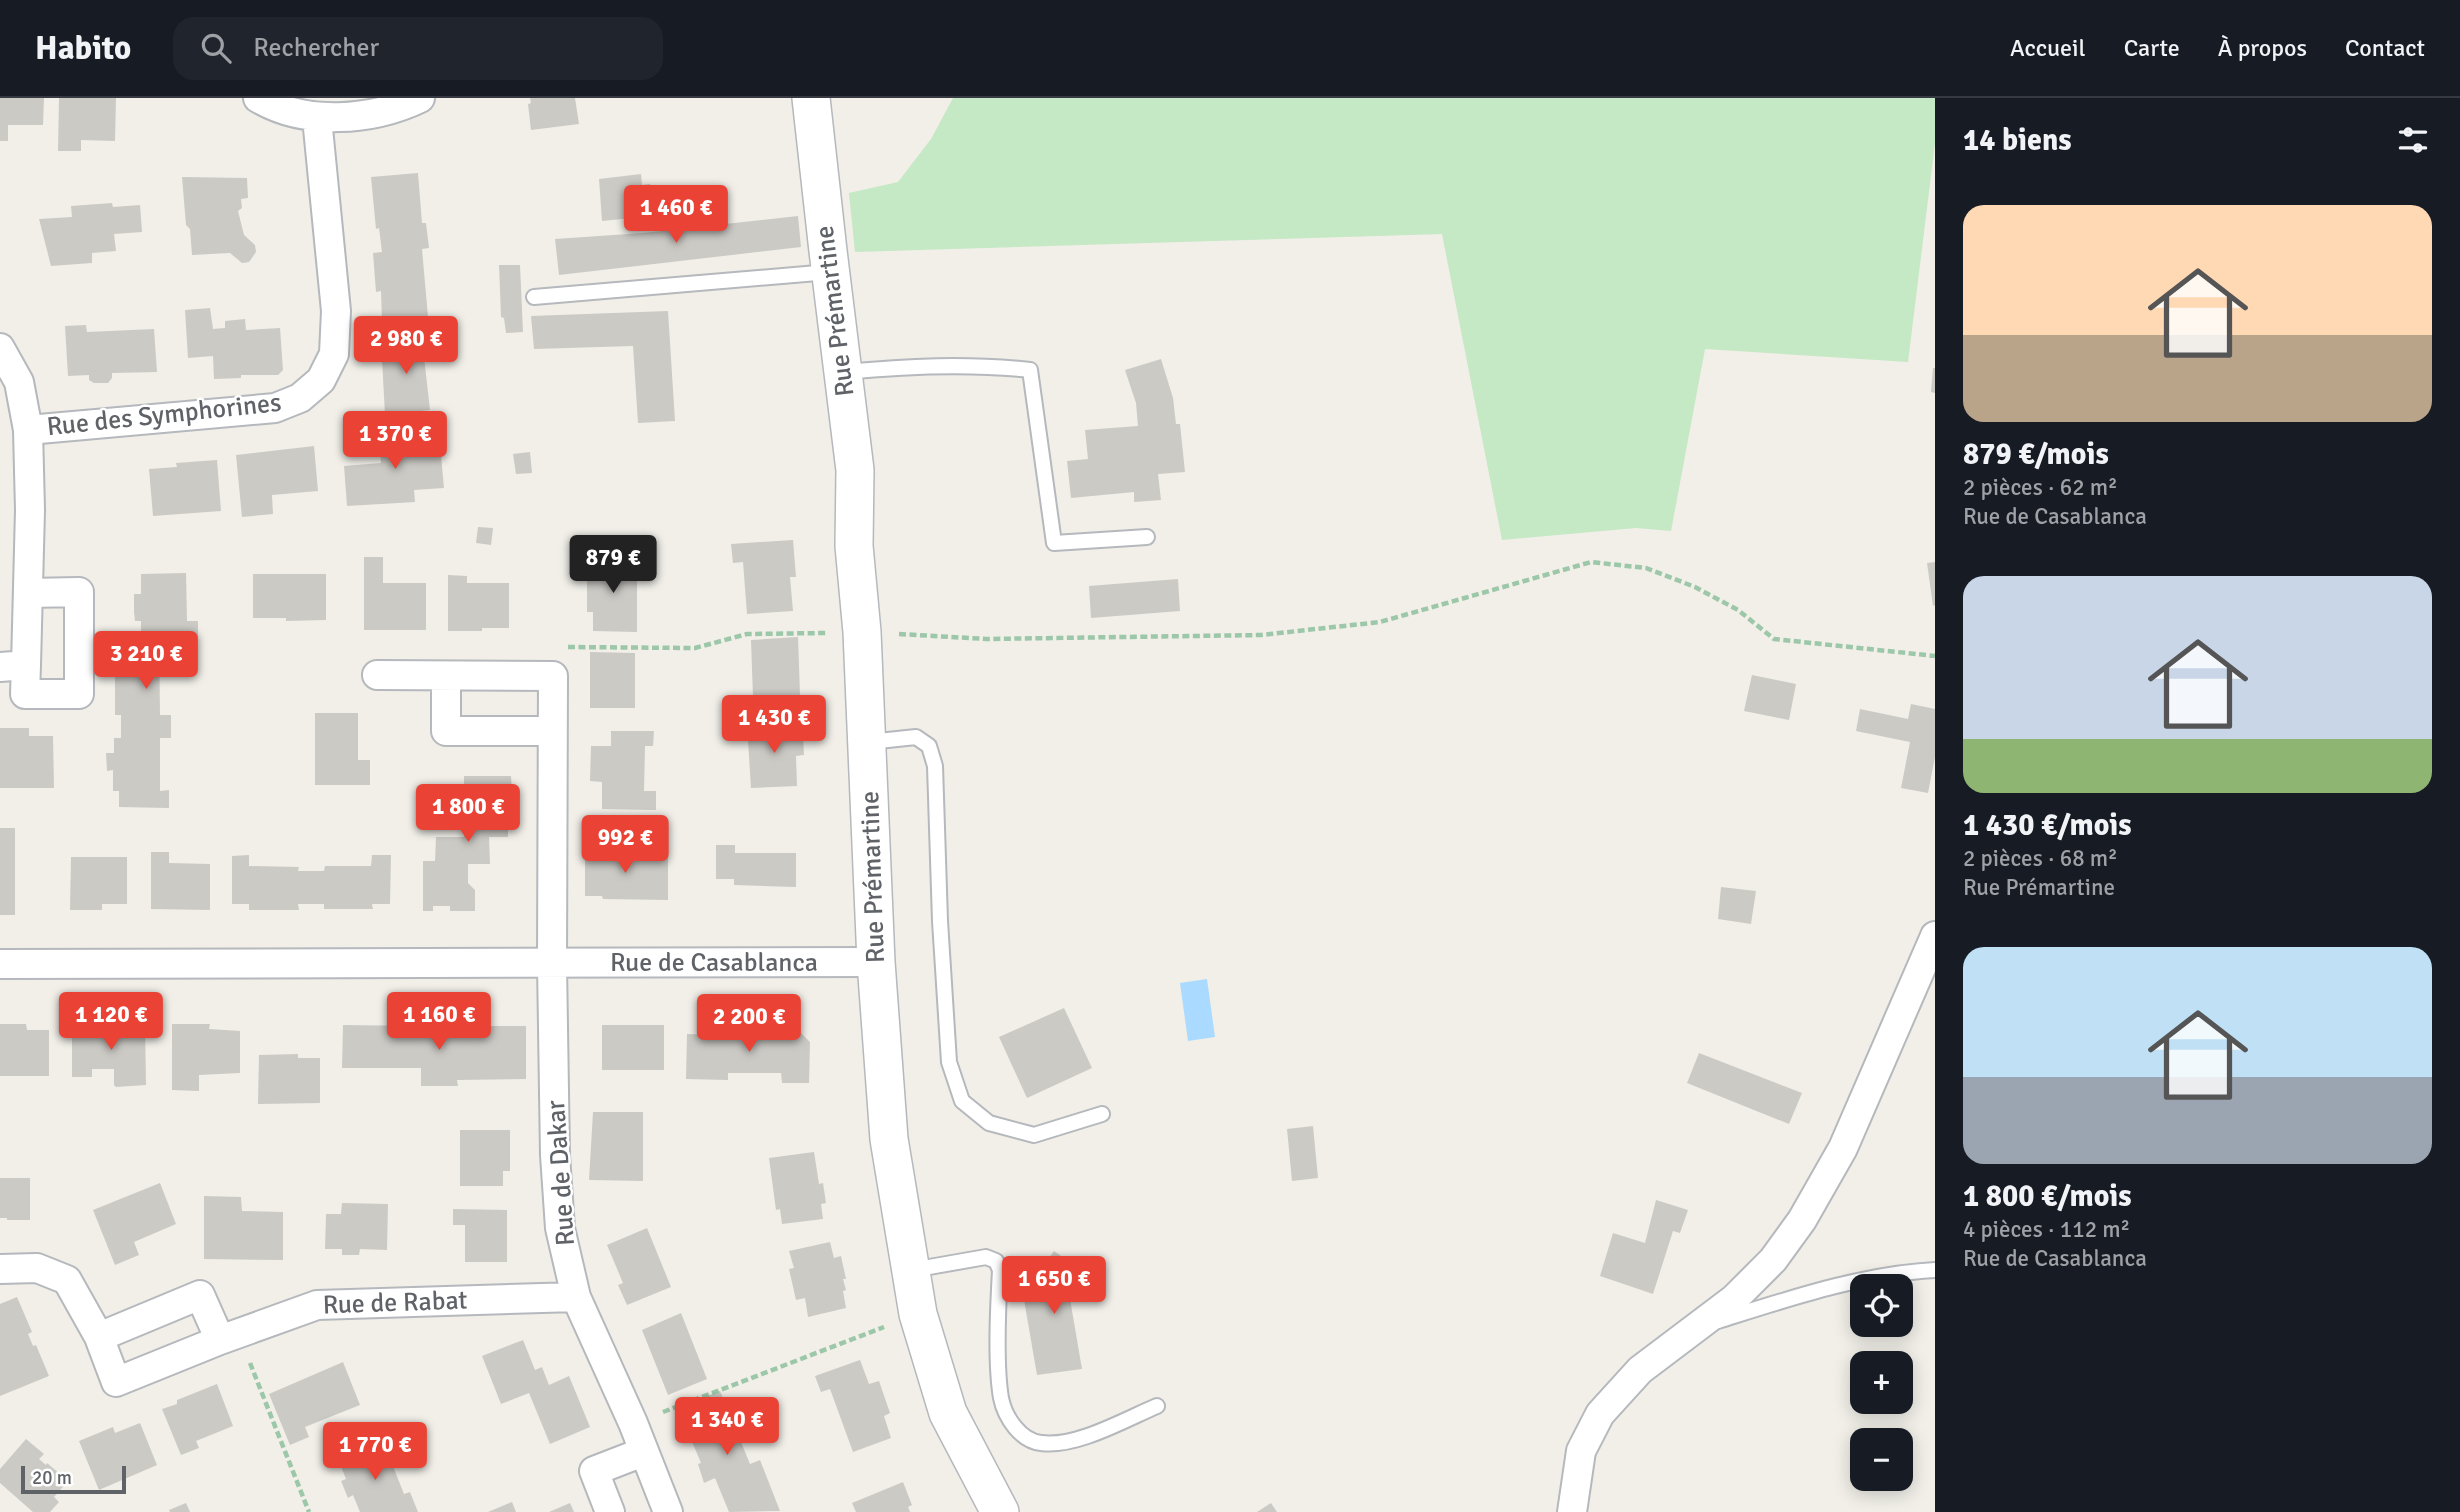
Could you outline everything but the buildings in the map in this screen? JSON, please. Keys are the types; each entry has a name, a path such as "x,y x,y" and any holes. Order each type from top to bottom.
{"street":[{"path":"258,98 317,118 373,113 420,98"},
{"name":"Rue Prémartine","path":"811,98 855,470 854,546 862,632 876,962 889,1139 918,1314 948,1413 1000,1512"},
{"name":"Rue des Symphorines","path":"28,430 275,408 300,398 321,380 334,354 336,311 317,118"},
{"path":"0,348 19,382 28,430 28,593 13,666 25,694 79,694 79,592 28,593"},
{"path":"377,675 553,676 552,964"},
{"path":"446,676 446,731 552,731"},
{"path":"1572,1512 1581,1451 1600,1414 1640,1370 1734,1299 1773,1260 1802,1220 1843,1148 1935,938"},
{"name":"Rue de Casablanca","path":"0,964 876,962"},
{"name":"Rue de Dakar","path":"552,964 555,1155 560,1228 576,1297 633,1423 668,1512"},
{"name":"Rue de Rabat","path":"0,1269 37,1268 67,1280 99,1337 116,1382 229,1336 317,1305 576,1297"},
{"path":"99,1337 200,1295 229,1336"},
{"path":"610,1512 594,1471 643,1452"}],"lane":[{"path":"534,297 830,272"},
{"path":"843,373 896,367 982,365 1030,370 1055,543 1147,537"},
{"path":"867,742 916,737 929,746 935,766 940,921 949,1062 962,1101 989,1123 1034,1135 1102,1114"},
{"path":"911,1270 986,1257 996,1261 1000,1270 999,1372 1002,1400 1008,1417 1025,1439 1043,1444 1072,1440 1157,1406"},
{"path":"1693,1329 1807,1293 1908,1271 1935,1270"}],"path":[{"path":"553,676 555,647 695,648 747,634 862,632 986,639 1261,635 1380,622 1591,562 1646,568 1695,587 1738,610 1774,639 1935,656"},
{"path":"633,1423 918,1314"},
{"path":"229,1336 309,1512"}],"green space":[{"path":"953,98 1935,98 1935,143 1908,362 1705,349 1671,531 1636,528 1502,540 1442,234 855,252 849,193 898,182 931,139"}],"water":[{"path":"1207,979 1215,1037 1188,1041 1180,983"}]}
